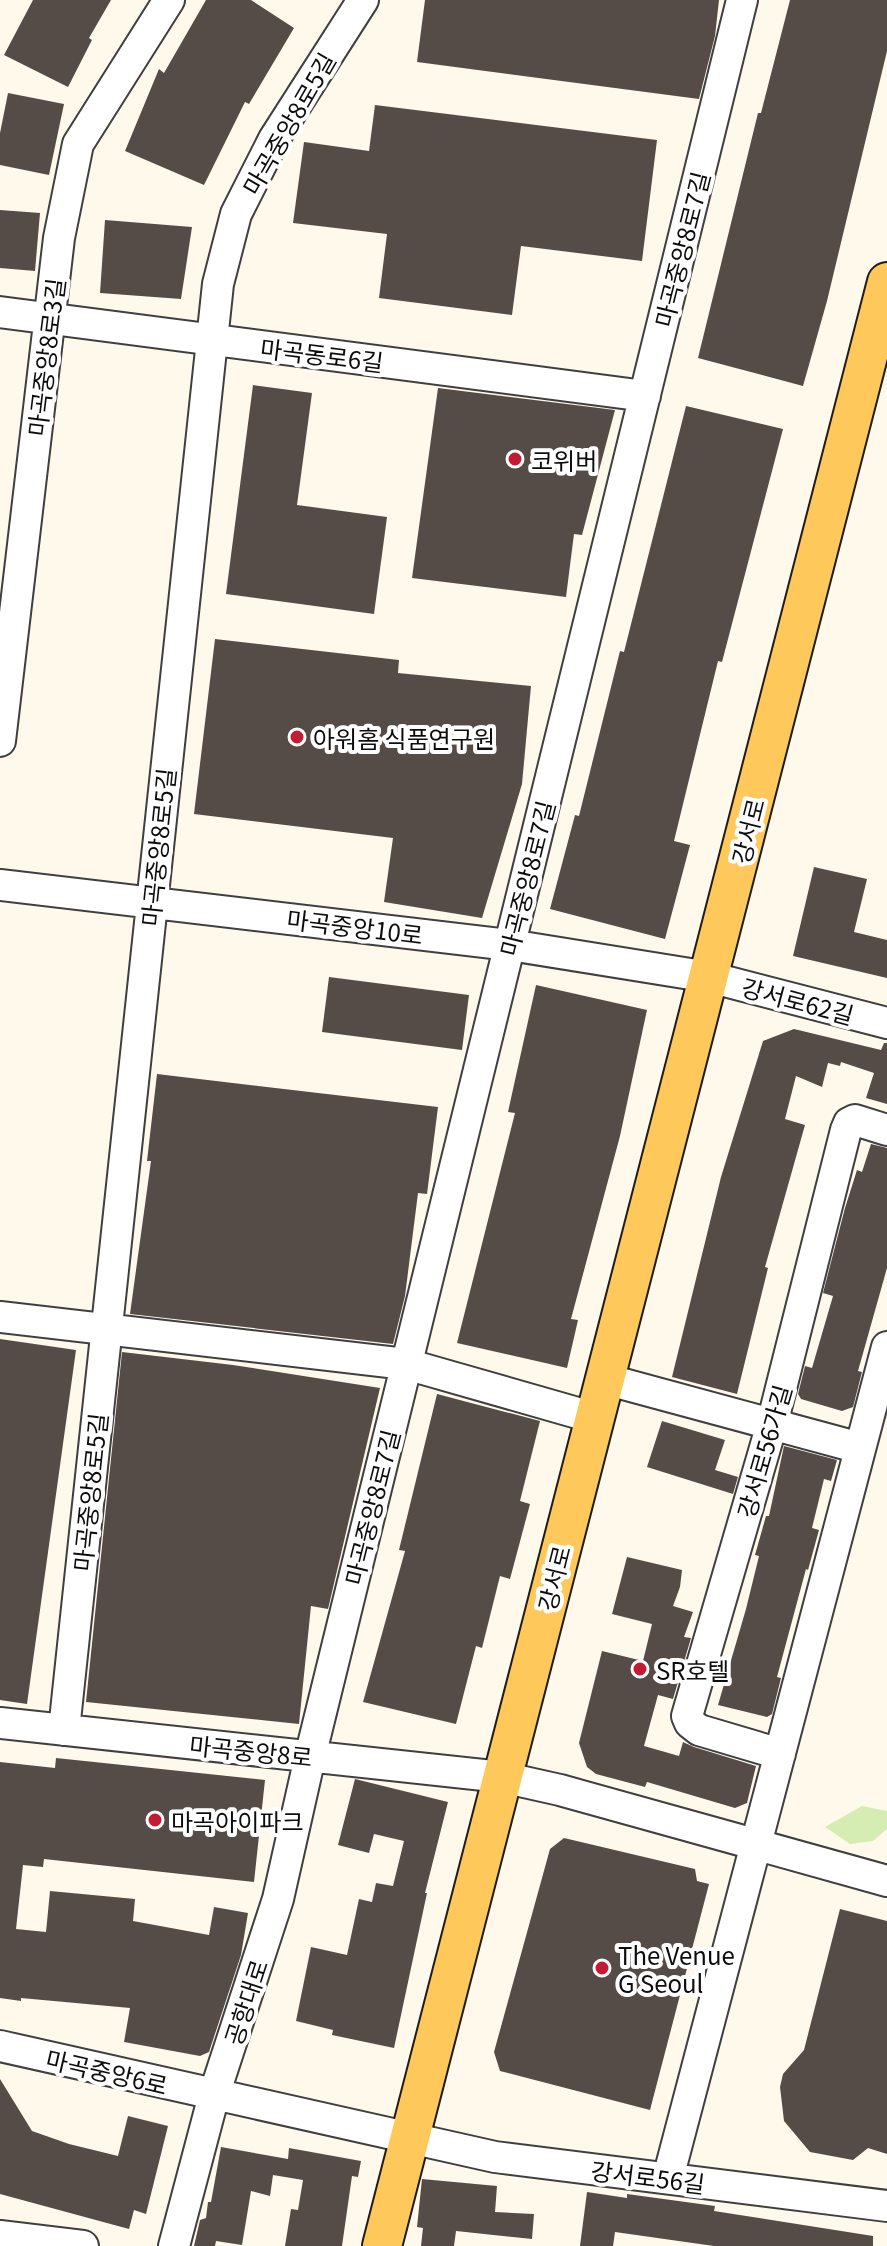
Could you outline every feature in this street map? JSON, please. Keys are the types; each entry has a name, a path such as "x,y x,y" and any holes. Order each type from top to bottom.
{"main road":[{"name":"강서로","path":"382,2246 887,282"}],"street":[{"name":"마곡중앙8로3길","path":"0,741 59,238 78,144 169,0"},
{"name":"마곡중앙8로5길","path":"64,1730 218,284 236,214 274,139 363,0"},
{"name":"마곡중앙8로7길","path":"310,1757 742,0"},
{"name":"마곡동로6길","path":"0,312 645,396"},
{"name":"마곡중앙10로","path":"0,885 510,945 709,977"},
{"name":"강서로62길","path":"709,977 887,1023"},
{"name":"강서로56가길","path":"780,1754 699,1730 687,1716 772,1424 846,1130 849,1123 855,1120 887,1130"},
{"path":"0,1317 406,1364 595,1418"},
{"path":"668,2178 887,1347"},
{"path":"605,1379 860,1448"},
{"name":"마곡중앙8로","path":"0,1723 502,1777"},
{"name":"공항대로","path":"174,2246 214,2095 278,1899 310,1757"},
{"path":"502,1777 560,1790 887,1881"},
{"name":"마곡중앙6로","path":"0,2046 214,2095"},
{"path":"214,2095 410,2139"},
{"name":"강서로56길","path":"410,2139 495,2157 887,2206"},
{"path":"0,2236 83,2246"}],"green space":[{"path":"862,1806 887,1811 887,1829 873,1841 850,1844 825,1827"}],"building":[{"path":"33,0 111,0 89,38 92,40 68,87 4,55"},
{"path":"206,0 251,0 294,28 249,104 245,102 204,185 125,151 159,69 164,73"},
{"path":"425,0 719,0 715,36 699,99 417,62"},
{"path":"790,0 887,0 887,51 827,301 803,386 698,358 758,113 761,113"},
{"path":"8,93 64,104 49,175 0,165 0,133"},
{"path":"375,105 657,140 642,261 521,246 512,315 379,298 387,234 293,223 304,142 369,151"},
{"path":"0,210 40,213 35,271 0,268"},
{"path":"105,220 192,227 181,299 100,293"},
{"path":"253,385 312,393 297,505 387,517 374,614 226,594"},
{"name":"코위버","path":"438,388 615,410 582,535 574,534 566,597 412,578"},
{"path":"686,406 783,429 722,662 718,661 674,841 690,845 665,939 550,909 575,815 579,816 620,651 624,652"},
{"path":"215,639 399,660 398,673 531,686 522,784 482,918 384,902 393,838 194,814"},
{"path":"814,867 867,879 854,932 887,940 887,978 793,956"},
{"path":"329,977 469,995 462,1050 322,1032"},
{"path":"536,985 647,1010 620,1136 571,1319 578,1320 567,1368 457,1343 515,1113 508,1112"},
{"path":"794,1029 881,1050 887,1043 887,1104 866,1098 874,1073 841,1062 840,1066 828,1063 822,1087 796,1076 785,1119 805,1125 765,1267 768,1268 737,1394 672,1377 721,1177 763,1041"},
{"path":"157,1074 438,1107 427,1194 418,1193 405,1296 393,1344 130,1314 151,1161 147,1161"},
{"path":"871,1144 887,1148 887,1268 858,1371 862,1372 853,1407 842,1411 801,1399 798,1394 805,1366 812,1368 833,1296 823,1293 845,1208 857,1170 862,1172"},
{"path":"0,1339 76,1350 27,1704 0,1700"},
{"path":"122,1352 233,1365 380,1388 328,1609 311,1606 299,1724 86,1702"},
{"path":"437,1394 540,1421 520,1501 530,1504 510,1579 500,1576 482,1648 476,1646 456,1724 363,1702 405,1551 399,1550"},
{"path":"662,1421 725,1440 715,1470 738,1477 733,1494 647,1467"},
{"path":"784,1446 837,1460 831,1481 824,1479 812,1528 819,1530 777,1677 781,1678 772,1714 767,1717 718,1705 746,1609 759,1556 755,1555 766,1516 769,1516"},
{"path":"627,1557 682,1570 673,1606 693,1612 684,1637 691,1638 673,1699 658,1695 644,1746 679,1756 683,1742 756,1766 747,1803 735,1808 647,1782 645,1787 596,1774 587,1767 579,1743 602,1651 643,1661 652,1624 612,1614"},
{"path":"56,1758 265,1780 254,1882 44,1859 43,1867 23,1865 16,1929 46,1932 50,1891 135,1899 133,1921 209,1935 214,1907 248,1913 241,1955 209,2052 200,2056 124,2042 130,2008 0,1998 0,1762 55,1768"},
{"path":"355,1779 448,1802 425,1893 394,2048 332,2035 333,2030 296,2021 311,1947 347,1955 359,1899 372,1902 376,1883 393,1886 404,1841 374,1834 369,1853 338,1845"},
{"name":"The Venue G Seoul","path":"564,1838 695,1869 697,1881 709,1884 650,2110 500,2071 494,2052 550,1849"},
{"path":"840,1909 887,1921 887,2154 868,2148 853,2160 810,2152 784,2121 780,2087 783,2074 804,2050"},
{"path":"0,2079 32,2131 69,2144 118,2156 128,2116 168,2126 146,2214 134,2210 129,2229 0,2194"},
{"path":"221,2147 288,2159 289,2148 361,2161 358,2177 352,2176 342,2246 285,2246 291,2209 298,2210 303,2180 273,2175 270,2196 251,2191 242,2245 216,2241 215,2246 194,2246 200,2220 206,2218 208,2202 211,2202"},
{"path":"422,2179 497,2186 495,2212 534,2214 532,2239 456,2231 454,2246 421,2246 423,2228 417,2227"},
{"path":"587,2192 715,2206 714,2211 873,2236 873,2246 714,2246 615,2232 613,2246 580,2246"}],"place":[{"name":"코위버","path":"515,459"},
{"name":"아워홈 식품연구원","path":"297,737"},
{"name":"SR호텔","path":"640,1669"},
{"name":"마곡아이파크","path":"155,1820"},
{"name":"The Venue G Seoul","path":"602,1968"}]}
